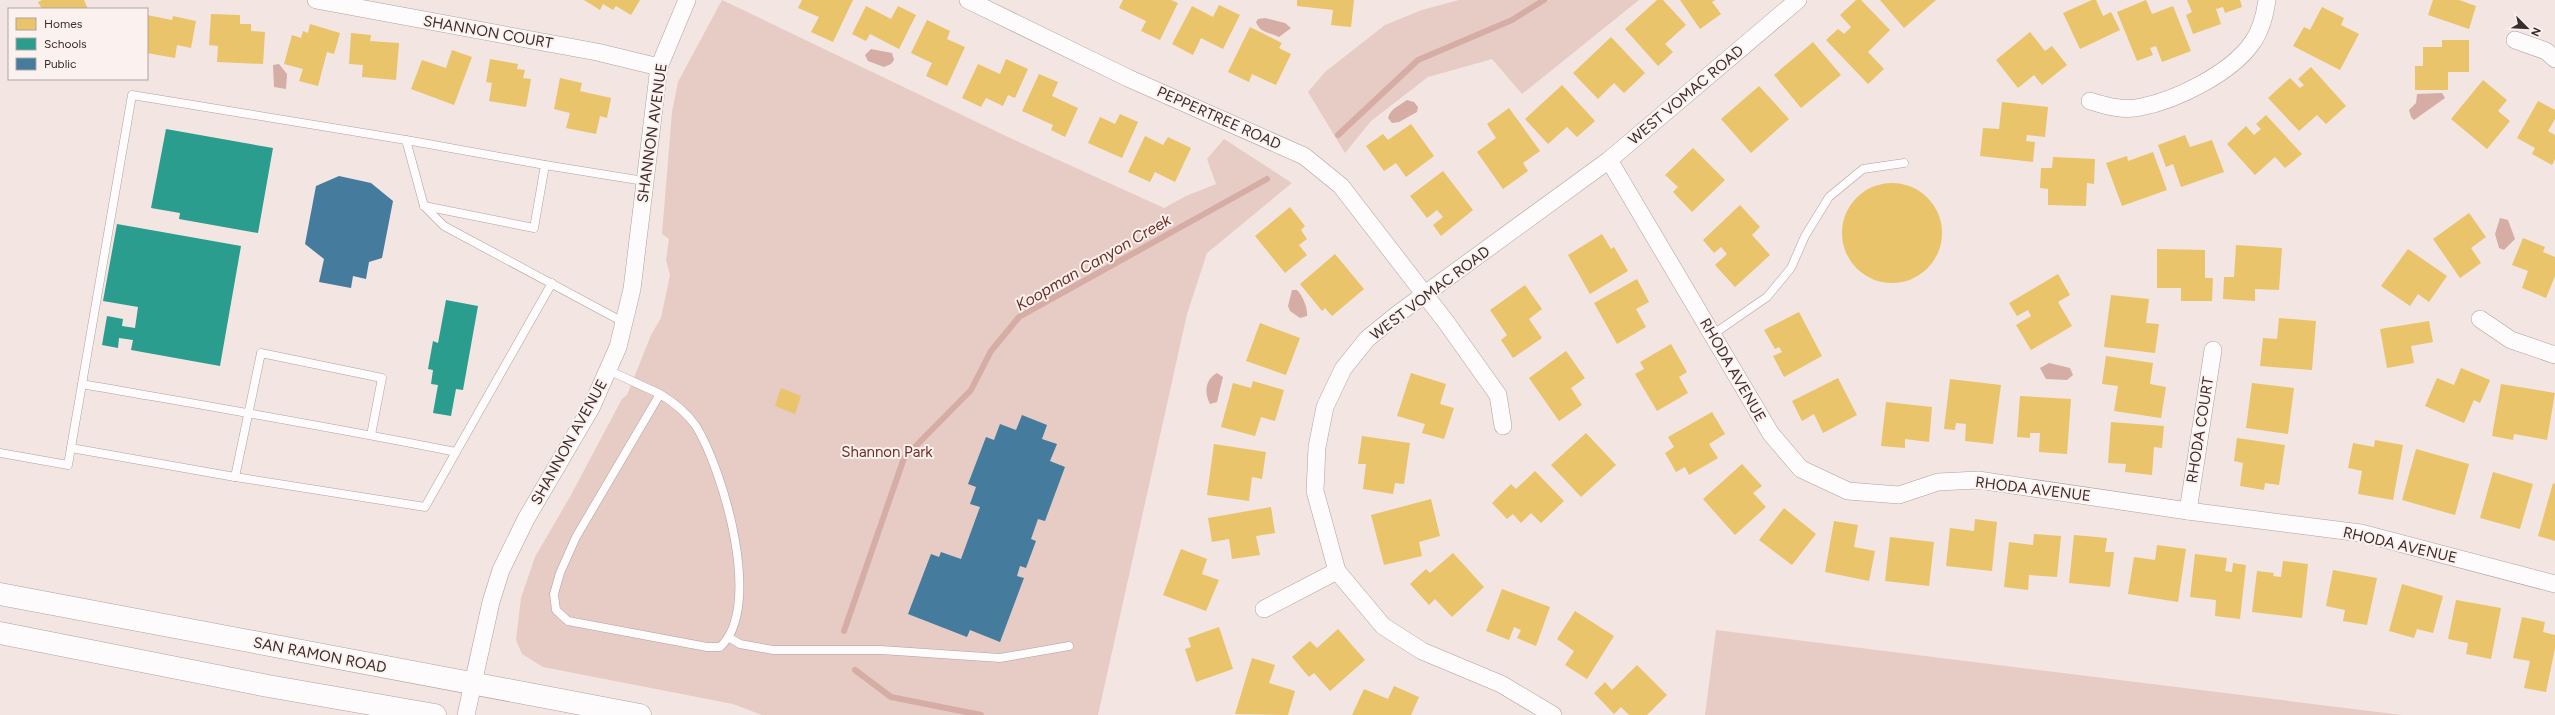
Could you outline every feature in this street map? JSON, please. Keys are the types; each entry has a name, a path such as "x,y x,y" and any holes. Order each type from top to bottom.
{"main road":[{"name":"SAN RAMON ROAD","path":"0,594 640,715"},
{"path":"0,633 268,686 435,715"}],"street":[{"name":"SHANNON COURT","path":"316,0 597,52 659,67"},
{"name":"SHANNON AVENUE","path":"466,715 491,602 501,570 526,518 591,408 608,370 625,323 632,289 659,67 687,0"},
{"name":"PEPPERTREE ROAD","path":"968,0 1128,78 1304,156 1341,186 1425,294 1498,395 1503,426"},
{"name":"WEST VOMAC ROAD","path":"1553,715 1500,684 1422,651 1383,626 1337,571 1315,491 1317,447 1325,407 1343,369 1367,339 1425,294 1609,160 1798,0"},
{"path":"2090,101 2110,107 2140,107 2180,94 2231,66 2253,42 2265,14 2267,0"},
{"path":"2515,40 2546,51 2555,59"},
{"name":"RHODA AVENUE","path":"1609,160 1770,434 1801,469 1848,491 1899,495 1938,482 1978,480 2188,511 2361,533 2555,584"},
{"path":"2480,319 2511,340 2555,355"},
{"name":"RHODA COURT","path":"2188,511 2212,350"},
{"path":"1264,609 1337,571"}],"lane":[{"path":"0,453 68,465 132,95 644,181"},
{"path":"406,140 424,206 444,226 625,323"},
{"path":"1712,335 1767,297 1791,268 1805,236 1829,197 1863,169 1904,163"},
{"path":"424,206 534,228 544,165"},
{"path":"71,448 235,478 425,508 552,283"},
{"path":"235,478 260,353 382,378 371,435"},
{"path":"608,370 660,394 679,405 695,426 710,452 733,526 738,556 736,611 730,638 720,647 707,647 568,621 556,610 554,594 560,573 576,537 660,394"},
{"path":"82,384 371,435 456,452"},
{"path":"730,638 740,644 773,650 881,650 1000,658 1069,646"}],"green space":[{"name":"Shannon Park","path":"722,0 1008,137 1164,208 1186,196 1216,184 1207,159 1224,139 1292,183 1207,253 1187,314 1098,715 762,715 733,704 543,667 522,654 516,640 521,598 535,557 571,495 622,399 627,395 651,335 661,318 670,275 666,260 669,239 662,234 672,112 678,82"},
{"path":"1459,0 1639,0 1522,94 1492,59 1428,77 1371,121 1345,153 1308,92 1325,72 1385,25 1422,10"},
{"path":"1716,630 2402,715 1705,715"}],"shaded area":[{"path":"1265,18 1285,23 1291,28 1279,37 1268,33 1262,30 1256,22 1258,19"},
{"path":"871,49 892,53 894,60 891,64 884,67 868,61 865,55"},
{"path":"279,64 287,74 286,89 274,87 273,65"},
{"path":"2442,93 2445,98 2414,120 2411,117 2409,110 2416,103 2417,94"},
{"path":"1407,100 1414,102 1418,107 1417,112 1399,122 1392,123 1388,118 1389,115"},
{"path":"2500,218 2508,220 2515,239 2504,250 2499,248 2495,234"},
{"path":"1292,290 1297,290 1303,299 1306,306 1307,316 1300,318 1290,311 1288,306"},
{"path":"2049,363 2070,368 2073,375 2067,380 2046,379 2040,368"},
{"path":"1217,373 1223,377 1217,402 1210,404 1206,391 1210,379"}],"building: Homes":[{"path":"42,0 84,0 88,8 41,8 38,2"},
{"path":"584,0 640,0 631,15 616,6 613,10 603,4 600,10"},
{"path":"802,0 853,0 833,42 811,32 819,17 798,8"},
{"path":"1123,0 1171,0 1178,3 1160,40 1141,31 1146,21 1119,8"},
{"path":"1297,0 1354,0 1351,27 1331,25 1333,10 1297,6"},
{"path":"1657,0 1663,0 1686,25 1665,44 1673,52 1658,66 1625,29"},
{"path":"1680,0 1715,0 1712,2 1721,14 1700,29"},
{"path":"1856,0 1861,0 1890,30 1868,52 1884,69 1868,84 1826,40 1838,29 1844,34 1851,27 1840,15"},
{"path":"1880,0 1936,0 1904,28"},
{"path":"2092,0 2096,0 2103,16 2111,12 2120,30 2080,49 2063,13"},
{"path":"2146,0 2152,14 2173,6 2191,51 2162,62 2156,46 2150,48 2153,55 2137,61 2117,12"},
{"path":"2187,0 2240,0 2242,7 2225,13 2223,7 2216,9 2221,24 2193,34 2186,15 2192,12"},
{"path":"2433,0 2459,0 2476,6 2469,29 2428,15"},
{"path":"1219,5 1240,15 1223,49 1201,38 1193,55 1172,44 1192,6 1213,17"},
{"path":"866,6 891,19 898,6 916,15 899,49 870,34 866,41 852,34"},
{"path":"2322,7 2344,18 2341,25 2359,34 2340,70 2293,46 2304,27 2310,30"},
{"path":"211,14 240,15 240,24 251,24 251,31 265,32 263,64 217,62 218,46 209,45"},
{"path":"148,15 172,20 173,16 196,21 191,48 177,45 175,58 148,53"},
{"path":"927,20 950,31 947,39 965,47 947,86 926,76 932,63 911,53"},
{"path":"310,24 340,33 334,54 327,52 318,86 299,81 303,69 284,64 292,35 301,38 303,31 308,33"},
{"path":"1250,27 1282,43 1279,48 1291,54 1276,85 1252,74 1249,82 1228,72"},
{"path":"2030,32 2045,51 2052,46 2067,65 2042,85 2034,75 2018,88 1996,60"},
{"path":"351,33 371,35 370,41 399,43 396,80 362,77 363,65 349,64"},
{"path":"1611,37 1645,73 1624,93 1614,83 1598,99 1573,73"},
{"path":"2442,40 2469,40 2469,72 2448,72 2448,90 2415,90 2415,66 2423,66 2423,47 2442,47"},
{"path":"1813,42 1841,75 1801,108 1774,75"},
{"path":"452,50 472,57 454,105 411,89 422,60 446,68"},
{"path":"490,59 518,64 517,69 525,70 523,78 531,79 526,107 489,101 492,83 486,82"},
{"path":"1006,59 1028,69 1015,98 1008,95 1003,106 986,98 981,107 962,98 978,64 1000,74"},
{"path":"2311,67 2346,106 2326,124 2317,115 2299,131 2268,98 2290,78 2300,88 2304,85 2298,79"},
{"path":"1039,74 1058,82 1052,96 1078,108 1065,137 1051,130 1053,125 1022,111"},
{"path":"560,78 582,83 580,91 611,98 607,118 600,116 596,134 566,128 570,113 554,109"},
{"path":"2483,80 2507,100 2498,111 2510,121 2487,149 2451,119"},
{"path":"1562,85 1595,121 1577,137 1567,127 1548,144 1525,119"},
{"path":"1759,86 1789,119 1751,153 1721,119"},
{"path":"2538,101 2555,110 2555,119 2548,131 2555,135 2555,159 2552,165 2532,154 2535,148 2517,138"},
{"path":"2002,102 2048,107 2045,137 2027,135 2026,141 2035,142 2033,162 1980,156 1983,128 1999,129"},
{"path":"1509,108 1540,151 1523,163 1528,171 1503,189 1477,152 1496,138 1487,124"},
{"path":"1120,114 1138,122 1122,158 1088,143 1100,117 1115,124"},
{"path":"2266,115 2302,154 2285,168 2275,157 2255,175 2227,144 2246,126 2254,135 2261,129 2256,124"},
{"path":"1411,124 1434,156 1406,177 1396,163 1384,171 1366,146 1383,134 1388,140"},
{"path":"2185,135 2190,147 2212,140 2224,172 2181,187 2173,164 2166,167 2158,145"},
{"path":"1145,136 1163,145 1168,137 1191,148 1175,182 1155,172 1150,182 1128,172"},
{"path":"1693,148 1725,180 1692,212 1673,192 1678,187 1665,175"},
{"path":"2153,152 2167,190 2122,206 2106,163 2127,156 2128,161"},
{"path":"2053,157 2095,159 2094,184 2087,183 2086,206 2048,205 2048,189 2040,188 2041,168 2052,168"},
{"path":"1443,171 1473,210 1441,236 1433,225 1443,217 1437,210 1427,218 1410,196"},
{"path":"1892,183 1902,184 1920,191 1934,205 1941,223 1941,243 1934,261 1920,275 1902,282 1892,283 1882,282 1864,275 1850,261 1843,243 1842,233 1843,223 1850,205 1864,191 1882,184"},
{"path":"1740,205 1760,227 1752,235 1770,255 1735,287 1715,265 1727,254 1721,247 1714,253 1703,240"},
{"path":"1290,207 1305,226 1301,230 1307,239 1299,245 1307,255 1285,273 1255,236"},
{"path":"2469,213 2486,237 2471,248 2481,263 2460,278 2433,239"},
{"path":"1602,234 1611,249 1614,247 1628,271 1590,294 1568,255"},
{"path":"2523,238 2545,247 2543,252 2555,257 2555,276 2546,298 2522,288 2528,271 2512,265"},
{"path":"2236,245 2282,248 2279,290 2255,289 2255,301 2223,299 2224,277 2234,277"},
{"path":"2157,249 2205,250 2205,278 2213,278 2212,301 2181,301 2181,288 2157,288"},
{"path":"2408,249 2447,276 2429,302 2418,294 2410,306 2381,286"},
{"path":"1335,254 1364,289 1332,316 1325,308 1322,311 1300,284"},
{"path":"2058,274 2070,295 2058,302 2072,326 2031,350 2016,325 2031,316 2028,310 2017,316 2009,303"},
{"path":"1637,279 1649,302 1636,309 1646,327 1617,344 1594,303"},
{"path":"1525,285 1542,309 1529,319 1542,338 1513,358 1501,340 1507,335 1490,310"},
{"path":"2111,295 2149,299 2146,323 2159,324 2155,353 2104,347"},
{"path":"1799,312 1822,356 1784,377 1773,356 1782,352 1779,347 1775,349 1764,330"},
{"path":"2279,318 2316,321 2312,370 2260,366 2263,338 2277,339"},
{"path":"2429,321 2433,342 2411,346 2414,363 2387,368 2380,329"},
{"path":"1260,323 1300,338 1286,375 1246,361"},
{"path":"1671,344 1687,372 1679,377 1688,393 1657,411 1635,374 1644,369 1640,362"},
{"path":"1566,351 1585,378 1571,388 1582,405 1559,421 1529,378"},
{"path":"2106,356 2153,363 2150,384 2166,387 2161,418 2114,411 2118,386 2102,384"},
{"path":"2461,368 2490,380 2480,403 2474,400 2464,423 2425,406 2437,378 2454,385"},
{"path":"1411,373 1446,384 1440,404 1454,408 1444,439 1422,433 1425,424 1397,416"},
{"path":"1838,378 1857,415 1823,433 1814,414 1802,421 1792,401"},
{"path":"1950,379 2001,385 1993,444 1965,441 1966,424 1956,423 1955,430 1944,429"},
{"path":"1253,381 1284,390 1275,421 1261,417 1255,436 1221,427 1233,383 1251,388"},
{"path":"2252,383 2294,388 2288,434 2246,428"},
{"path":"2501,384 2555,393 2547,440 2514,434 2513,440 2492,436"},
{"path":"781,388 801,396 795,414 775,406"},
{"path":"2020,396 2071,399 2067,454 2039,452 2040,433 2030,433 2030,438 2017,437"},
{"path":"1886,402 1932,407 1929,442 1905,439 1905,448 1881,446"},
{"path":"1712,412 1725,434 1709,444 1718,458 1689,475 1685,467 1676,472 1665,453 1674,447 1668,437"},
{"path":"2111,422 2164,426 2162,448 2154,447 2152,475 2125,472 2126,464 2108,463"},
{"path":"1586,433 1616,465 1581,497 1551,465"},
{"path":"1362,436 1410,443 1404,484 1395,483 1393,494 1363,489 1366,464 1358,464"},
{"path":"2237,438 2285,445 2279,485 2265,483 2264,490 2240,486 2243,463 2234,461"},
{"path":"2375,440 2403,445 2393,500 2358,494 2362,471 2348,468 2353,443 2374,447"},
{"path":"1214,444 1266,452 1262,479 1252,477 1249,501 1207,495"},
{"path":"2416,449 2469,464 2455,515 2402,500"},
{"path":"1742,464 1762,486 1753,493 1766,507 1735,535 1703,499"},
{"path":"1535,471 1564,501 1541,523 1531,513 1521,523 1513,514 1507,519 1492,503 1511,484 1516,489"},
{"path":"2493,472 2533,484 2520,529 2480,518"},
{"path":"2553,483 2555,484 2555,541 2538,536"},
{"path":"1431,499 1440,536 1419,542 1422,556 1384,565 1371,515"},
{"path":"1271,507 1275,533 1256,536 1260,555 1232,559 1229,539 1212,542 1208,518"},
{"path":"1784,508 1816,534 1792,565 1759,540"},
{"path":"1975,519 1997,522 1992,571 1946,566 1950,528 1974,531"},
{"path":"1834,521 1858,525 1854,547 1875,551 1869,581 1825,572"},
{"path":"2034,534 2061,536 2057,577 2029,575 2028,590 2004,587 2009,542 2033,545"},
{"path":"2074,535 2107,538 2105,552 2114,552 2110,587 2069,583"},
{"path":"1890,537 1934,542 1929,586 1885,581"},
{"path":"2157,545 2186,549 2178,602 2128,594 2134,557 2155,560"},
{"path":"1181,549 1207,559 1202,574 1219,580 1206,611 1163,595"},
{"path":"1453,553 1484,587 1452,617 1435,599 1429,605 1410,584 1426,569 1430,573"},
{"path":"2195,554 2227,558 2225,571 2232,572 2233,563 2246,565 2240,619 2215,616 2216,600 2190,597"},
{"path":"2283,561 2308,564 2302,618 2252,612 2257,571 2274,573 2273,576 2281,577"},
{"path":"2333,570 2377,578 2367,625 2343,621 2345,610 2326,606"},
{"path":"2402,584 2443,596 2433,633 2417,629 2414,638 2389,631"},
{"path":"1502,589 1550,607 1536,646 1517,638 1521,630 1514,627 1509,640 1486,631"},
{"path":"2456,600 2501,608 2491,659 2466,654 2468,643 2448,639"},
{"path":"1575,611 1614,636 1587,679 1565,665 1574,651 1557,639"},
{"path":"2522,617 2545,622 2543,632 2555,635 2555,648 2546,692 2524,688 2530,661 2513,658"},
{"path":"1219,627 1233,669 1196,682 1185,649 1191,647 1188,638"},
{"path":"1338,629 1365,660 1330,691 1314,673 1309,677 1292,657 1310,641 1317,648"},
{"path":"1252,658 1275,665 1269,683 1295,691 1288,715 1235,714"},
{"path":"1637,665 1667,695 1647,715 1629,715 1621,707 1614,714 1594,693 1605,682 1612,690"},
{"path":"1394,686 1419,697 1411,715 1352,715 1364,689 1388,699"}],"building: Schools":[{"path":"166,129 273,148 258,233 179,219 180,213 151,208"},
{"path":"117,224 241,246 220,366 131,350 133,340 119,338 118,348 102,345 107,316 123,319 122,326 135,328 138,307 103,301"},
{"path":"446,300 478,306 463,390 456,389 451,416 433,413 438,385 431,384 433,370 428,369 433,341 438,343"}],"building: Public":[{"path":"339,176 371,183 393,201 382,258 369,262 366,279 353,276 351,288 319,282 324,259 305,244 316,186"},
{"path":"1022,415 1047,425 1042,439 1057,444 1050,461 1065,467 1045,521 1038,519 1031,539 1036,541 1026,568 1020,566 1017,576 1024,578 1000,642 970,630 967,637 908,614 931,554 939,557 941,552 961,559 980,507 970,504 976,487 968,484 986,437 994,440 1000,424 1016,430"}],"waterway":[{"name":"Koopman Canyon Creek","path":"1338,135 1418,60 1512,20 1544,0"},
{"name":"Koopman Canyon Creek","path":"844,631 904,458 971,390 991,351 1019,317 1267,179"},
{"name":"Koopman Canyon Creek","path":"855,670 891,697 981,715"}]}
